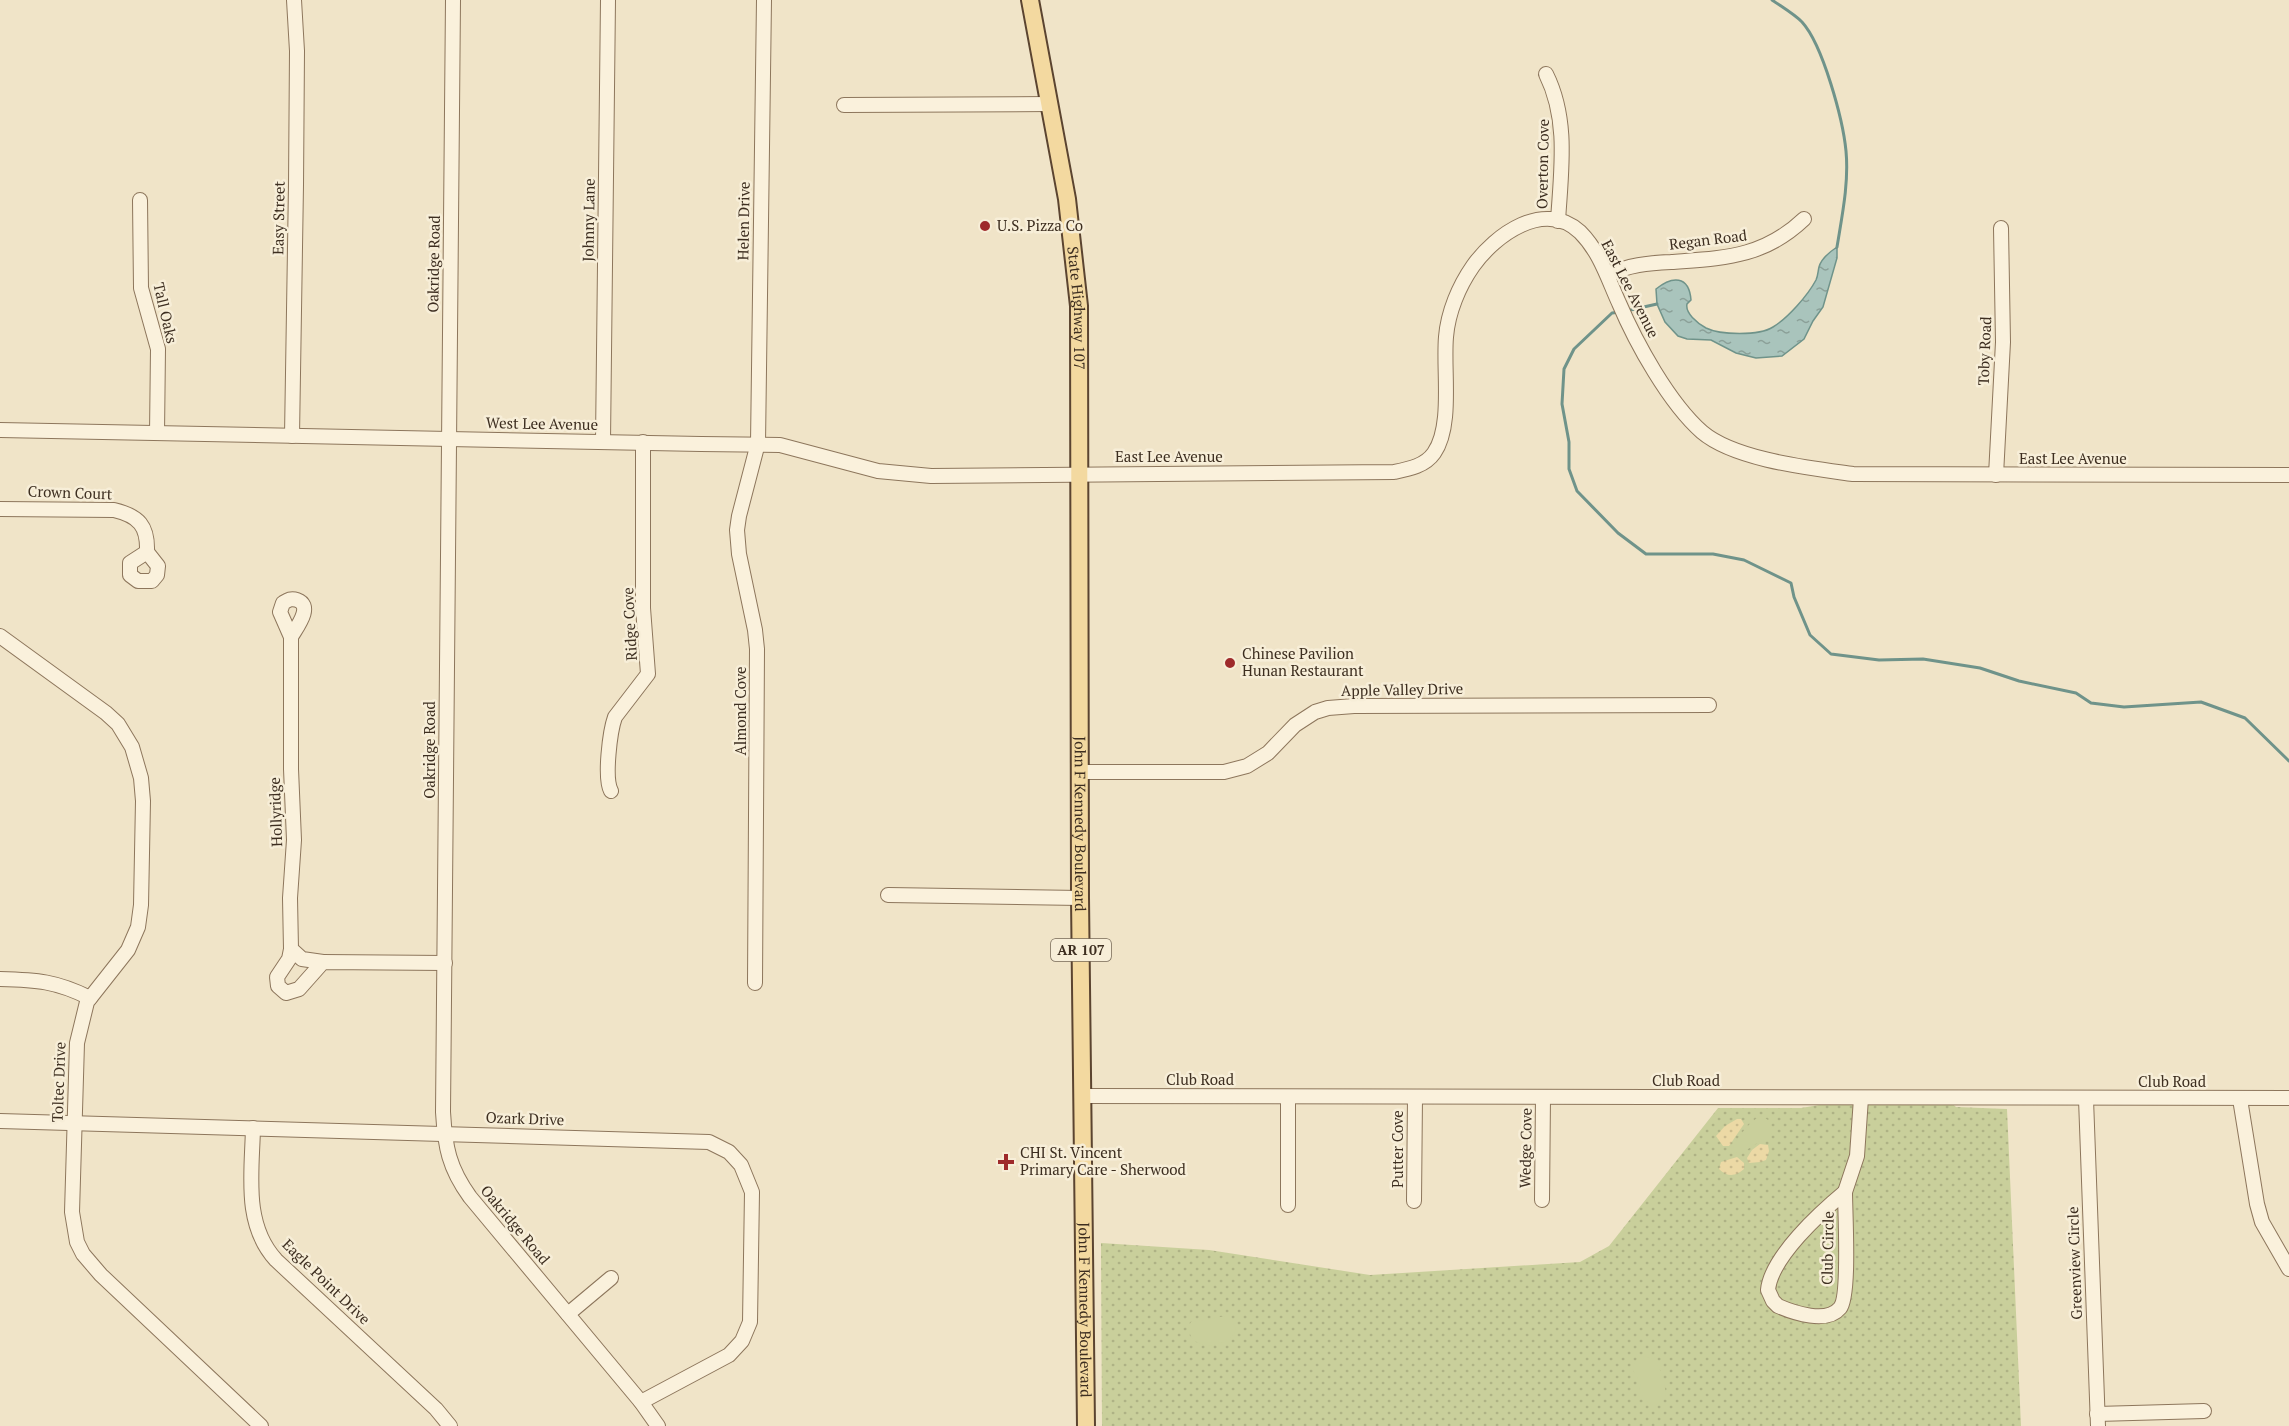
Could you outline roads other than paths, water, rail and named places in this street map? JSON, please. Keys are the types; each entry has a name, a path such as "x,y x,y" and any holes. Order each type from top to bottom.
{"main road":[{"name":"State Highway 107","path":"1030,0 1067,199 1076,267 1079,306 1080,475"},
{"name":"John F Kennedy Boulevard","path":"1080,475 1080,898 1086,1426"}],"street":[{"name":"Easy Street","path":"292,435 297,51 294,0"},
{"name":"Oakridge Road","path":"453,0 444,1133 449,1159 459,1183 658,1426"},
{"name":"Johnny Lane","path":"603,441 608,0"},
{"name":"Helen Drive","path":"758,443 764,0"},
{"name":"Overton Cove","path":"1546,74 1558,100 1561,118 1562,150 1558,221"},
{"path":"844,105 1050,105"},
{"name":"Tall Oaks","path":"140,200 141,288 158,348 157,433"},
{"name":"Regan Road","path":"1608,275 1638,264 1722,258 1755,252 1783,236 1804,219"},
{"name":"East Lee Avenue","path":"1080,475 1394,472 1417,466 1434,453 1442,435 1448,323 1454,303 1470,269 1489,246 1515,228 1532,222 1558,221 1581,233 1597,255 1639,345 1683,411 1704,433 1715,441 1736,450 1805,467 1853,474 2289,475"},
{"name":"Toby Road","path":"1996,475 2003,342 2001,228"},
{"name":"West Lee Avenue","path":"0,430 758,443 780,445 870,469 901,474 931,476 1080,475"},
{"name":"Ridge Cove","path":"611,791 607,766 612,724 648,674 643,608 644,442"},
{"name":"Almond Cove","path":"755,983 757,649 739,554 737,530 758,443"},
{"name":"Crown Court","path":"0,509 73,508 114,510 125,513 132,516 144,529 148,537 147,552"},
{"name":"Toltec Drive","path":"0,636 106,713 124,732 138,762 143,801 141,905 138,927 128,950 90,998 79,1028 74,1123 72,1212 74,1230 83,1254 101,1275 261,1426"},
{"name":"Hollyridge","path":"291,637 291,770 294,840 290,898 291,949"},
{"name":"Apple Valley Drive","path":"1080,772 1224,772 1236,770 1268,753 1302,719 1328,708 1709,705"},
{"path":"888,895 1080,898"},
{"path":"291,949 302,959 323,962 445,963"},
{"path":"291,949 289,960 276,981 280,989 286,993 299,989 323,962"},
{"path":"0,979 48,981 90,998"},
{"name":"Club Road","path":"1083,1096 2289,1098"},
{"path":"1288,1097 1288,1205"},
{"name":"Putter Cove","path":"1414,1202 1415,1097"},
{"name":"Wedge Cove","path":"1542,1200 1544,1097"},
{"name":"Club Circle","path":"1845,1192 1798,1237 1773,1274 1768,1290 1778,1306 1821,1317 1834,1314 1843,1302 1845,1192 1857,1156 1862,1098"},
{"name":"Greenview Circle","path":"2086,1098 2098,1420"},
{"path":"2240,1099 2262,1222 2289,1269"},
{"name":"Ozark Drive","path":"0,1121 709,1142 723,1149 741,1165 752,1192 752,1314 746,1334 739,1346 724,1358 640,1402"},
{"name":"Eagle Point Drive","path":"253,1128 252,1206 262,1242 276,1260 436,1409 450,1426"},
{"path":"568,1314 611,1278"},
{"path":"2098,1420 2204,1411"}],"water":[{"path":"1837,247 1837,258 1823,307 1804,339 1782,356 1756,358 1736,353 1711,340 1687,339 1678,336 1665,322 1657,304 1656,289 1668,282 1679,280 1687,286 1690,292 1691,300 1687,307 1690,314 1706,328 1739,334 1767,330 1785,318 1803,299 1816,280 1822,261"}],"waterway":[{"path":"1772,0 1799,19 1810,33 1831,84 1844,138 1847,163 1837,247"},
{"path":"1626,311 1657,304"},
{"path":"1620,312 1612,313 1574,349 1564,369 1562,404 1569,442 1569,469 1577,491 1618,533 1646,554 1713,554 1744,560 1791,583 1794,597 1810,635 1831,654 1879,660 1923,659 1980,668 2019,681 2076,693 2091,703 2124,707 2201,702 2245,718 2289,761"}],"place":[{"name":"U.S. Pizza Co","path":"985,226"},
{"name":"Chinese Pavilion Hunan Restaurant","path":"1230,663"},
{"name":"CHI St. Vincent Primary Care - Sherwood","path":"1006,1162"}]}
